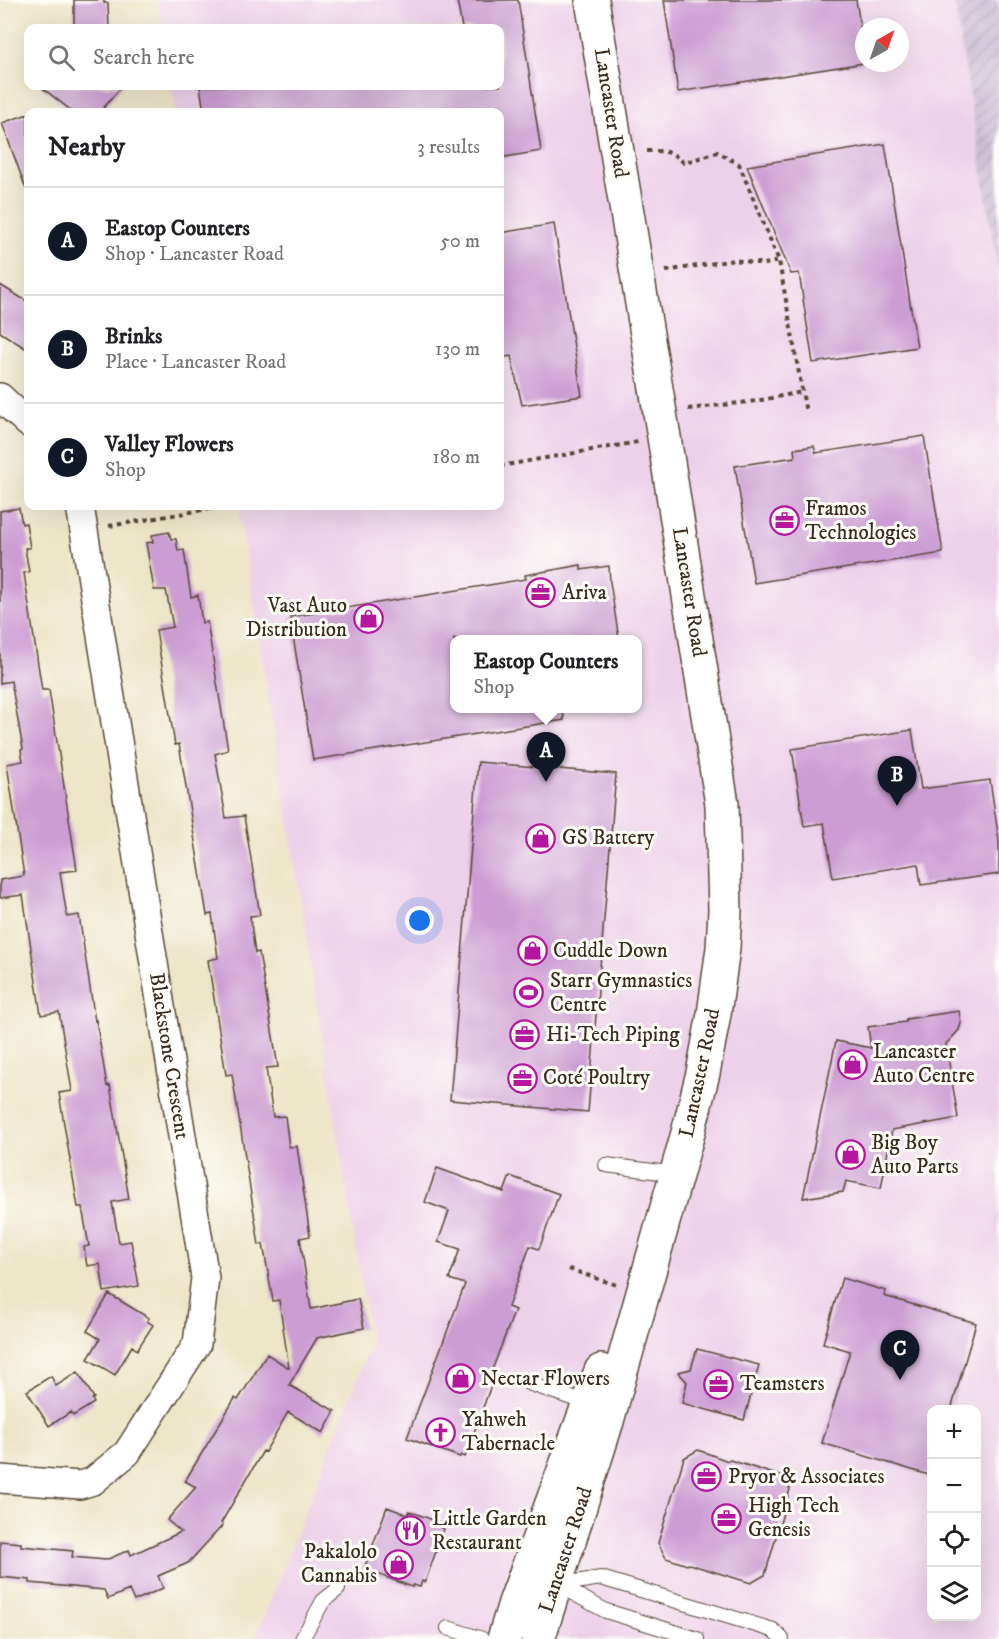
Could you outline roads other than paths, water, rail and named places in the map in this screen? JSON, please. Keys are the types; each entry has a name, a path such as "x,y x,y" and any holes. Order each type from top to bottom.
{"street":[{"name":"Lancaster Road","path":"538,1639 555,1586 599,1407 688,1133 709,1042 718,986 725,910 722,804 592,0"},
{"path":"0,397 24,419"},
{"name":"Blackstone Crescent","path":"0,1479 80,1485 93,1481 127,1453 197,1344 204,1278 82,518"},
{"name":"Lancaster Road","path":"504,1639 515,1603 599,1407"}],"lane":[{"path":"606,1165 674,1179"},
{"path":"528,1383 599,1407"},
{"path":"555,1586 601,1578 773,1630 782,1639"},
{"path":"555,1586 606,1611 697,1639"},
{"path":"302,1639 322,1601 338,1589"},
{"path":"448,1628 483,1639"}],"place":[{"name":"Framos Technologies","path":"784,521"},
{"name":"Ariva","path":"541,593"},
{"name":"Vast Auto Distribution","path":"368,618"},
{"name":"Eastop Counters","path":"546,782"},
{"name":"Brinks","path":"897,806"},
{"name":"GS Battery","path":"541,838"},
{"name":"Cuddle Down","path":"532,951"},
{"name":"Starr Gymnastics Centre","path":"529,993"},
{"name":"Hi-Tech Piping","path":"525,1035"},
{"name":"Lancaster Auto Centre","path":"852,1064"},
{"name":"Coté Poultry","path":"522,1078"},
{"name":"Big Boy Auto Parts","path":"850,1155"},
{"name":"Nectar Flowers","path":"460,1379"},
{"name":"Valley Flowers","path":"900,1380"},
{"name":"Teamsters","path":"719,1384"},
{"name":"Yahweh Tabernacle","path":"441,1432"},
{"name":"Pryor & Associates","path":"707,1477"},
{"name":"High Tech Genesis","path":"727,1518"},
{"name":"Little Garden Restaurant","path":"411,1531"},
{"name":"Pakalolo Cannabis","path":"398,1564"}]}
